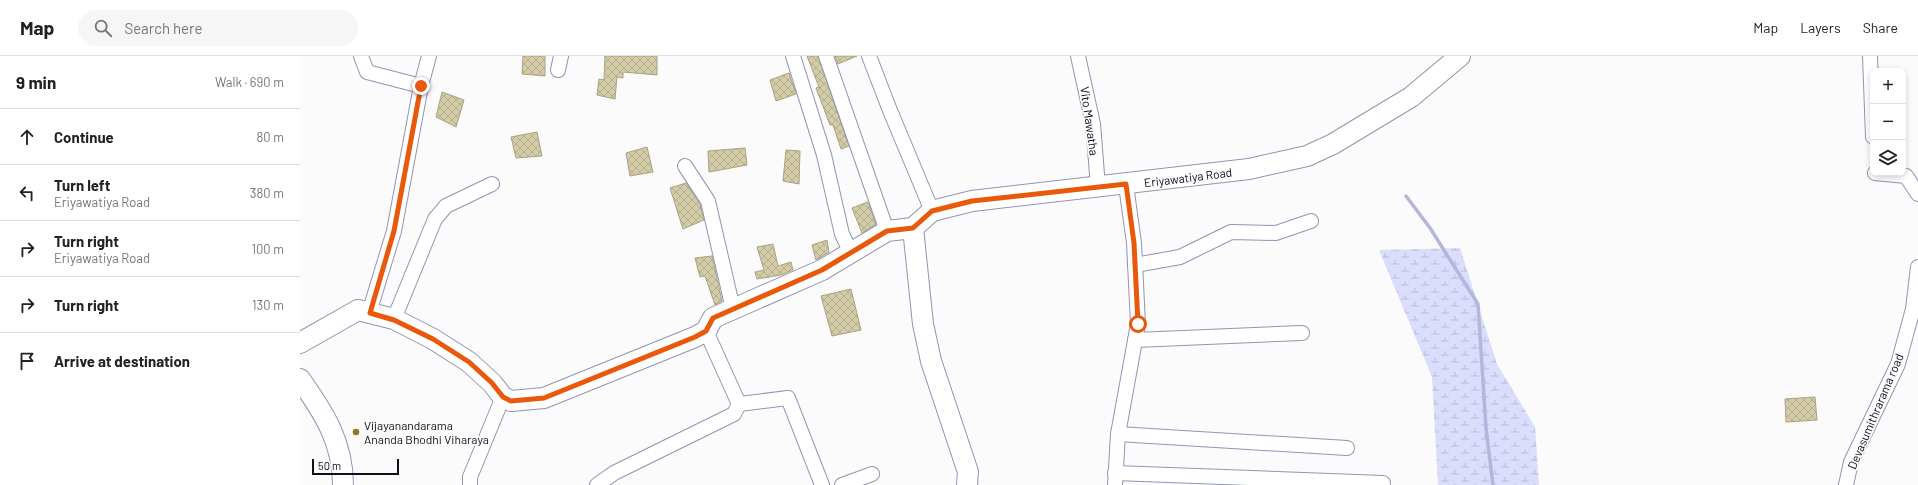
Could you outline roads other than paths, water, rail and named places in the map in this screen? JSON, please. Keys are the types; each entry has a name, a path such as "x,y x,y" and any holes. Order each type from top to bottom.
{"street":[{"path":"360,56 367,72 421,86"},
{"path":"370,313 394,231 421,86 429,56"},
{"path":"793,56 824,155 842,234 851,253"},
{"path":"826,56 887,231"},
{"path":"870,56 889,108 932,211"},
{"name":"Vito Mawatha","path":"1078,56 1093,124 1098,187"},
{"name":"Eriyawatiya Road","path":"913,228 932,211 972,201 1249,169 1307,156 1333,144 1411,98 1460,56"},
{"path":"1870,56 1872,104"},
{"path":"686,166 708,201 733,309"},
{"path":"1912,174 1918,194"},
{"path":"394,320 435,220 446,206 492,184"},
{"path":"1126,184 1134,243 1138,324 1118,434 1115,479 1383,484"},
{"path":"1135,265 1180,257 1231,232 1276,233 1311,221"},
{"path":"300,343 358,310 394,320 433,339 469,362 492,383 503,397 511,401 544,398 695,337 706,331 713,318 822,270 887,231 913,228 923,324 931,360 968,472 967,485"},
{"name":"Devasumithrarama road","path":"1846,485 1851,462 1898,364 1916,298 1918,267"},
{"path":"706,331 739,404"},
{"path":"1135,340 1302,333"},
{"path":"300,379 323,412 334,437 342,459 343,485"},
{"path":"470,485 470,477 503,397"},
{"path":"739,404 788,398 822,485"},
{"path":"597,485 614,473 734,414 739,404"},
{"path":"1118,434 1347,448"},
{"path":"842,485 872,474"}],"waterway":[{"path":"1406,196 1430,228 1478,304 1486,428 1493,485"}],"place":[{"name":"Vijayanandarama Ananda Bhodhi Viharaya","path":"356,432"}]}
